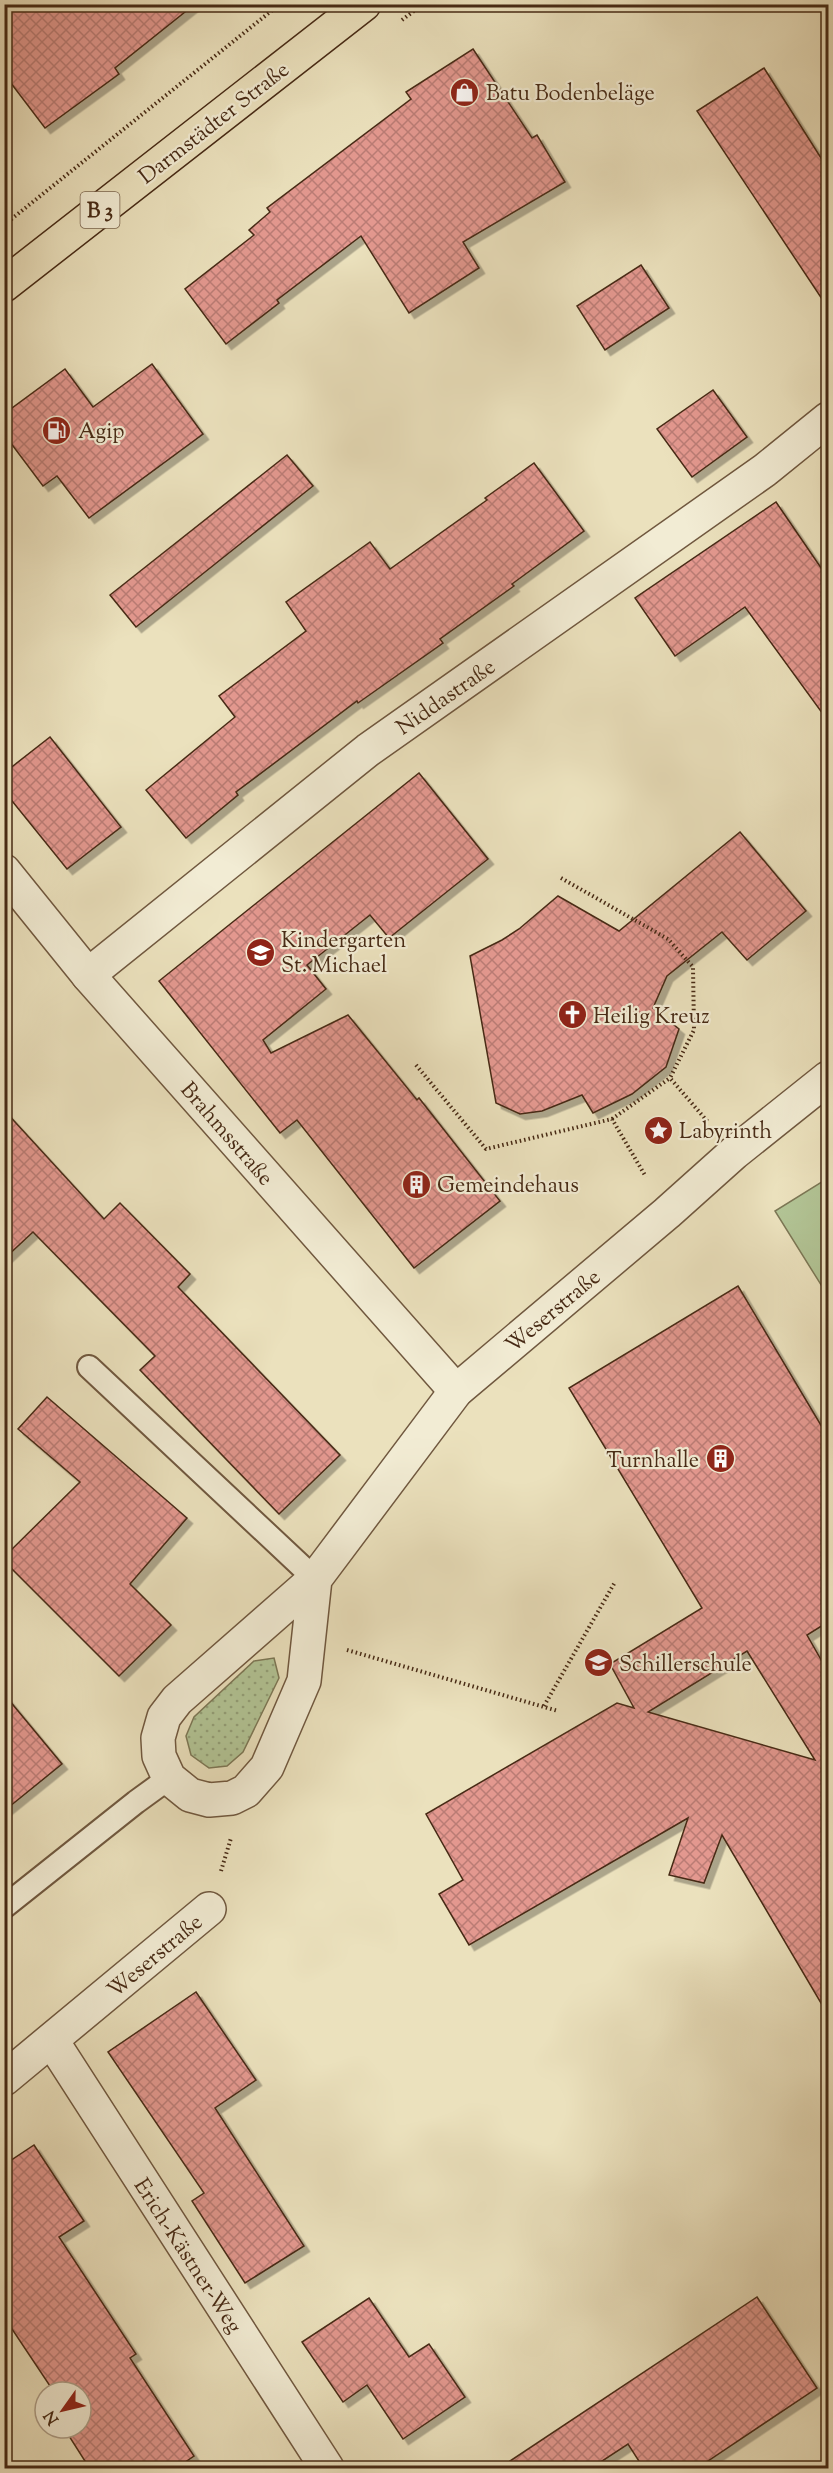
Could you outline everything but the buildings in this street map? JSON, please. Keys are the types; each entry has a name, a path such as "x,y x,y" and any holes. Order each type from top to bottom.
{"main road":[{"name":"Darmstädter Straße","path":"4,285 364,4"}],"street":[{"name":"Niddastraße","path":"88,975 368,750 756,476 820,426"},
{"name":"Brahmsstraße","path":"4,871 88,975 456,1391"},
{"name":"Weserstraße","path":"170,1778 159,1756 158,1738 164,1717 177,1700 315,1579 456,1391 667,1213 734,1153 828,1078"},
{"path":"170,1778 190,1795 210,1800 232,1798 246,1791 267,1767 304,1681 315,1579"},
{"name":"Weserstraße","path":"4,2079 209,1909"},
{"name":"Erich-Kästner-Weg","path":"52,2041 327,2469"}],"lane":[{"path":"89,1367 315,1579"},
{"path":"4,1907 136,1802 170,1778"}],"path":[{"path":"4,225 280,4"},
{"path":"416,1065 486,1149 612,1119 670,1078 694,1030 693,967 668,939 561,878"},
{"path":"670,1078 734,1153"},
{"path":"612,1119 667,1213"},
{"path":"544,1706 615,1582"},
{"path":"309,1640 558,1711"},
{"name":"Weserstraße","path":"209,1909 246,1791"}],"green space":[{"path":"828,1178 828,1296 775,1211"},
{"path":"274,1658 279,1678 243,1752 227,1766 209,1768 191,1755 186,1736 194,1717 254,1661"}],"place":[{"name":"Batu Bodenbeläge","path":"465,92"},
{"name":"Agip","path":"57,430"},
{"name":"Kindergarten St. Michael","path":"260,952"},
{"name":"Heilig Kreuz","path":"572,1015"},
{"name":"Labyrinth","path":"658,1130"},
{"name":"Gemeindehaus","path":"416,1184"},
{"name":"Turnhalle","path":"720,1459"},
{"name":"Schillerschule","path":"598,1663"}]}
